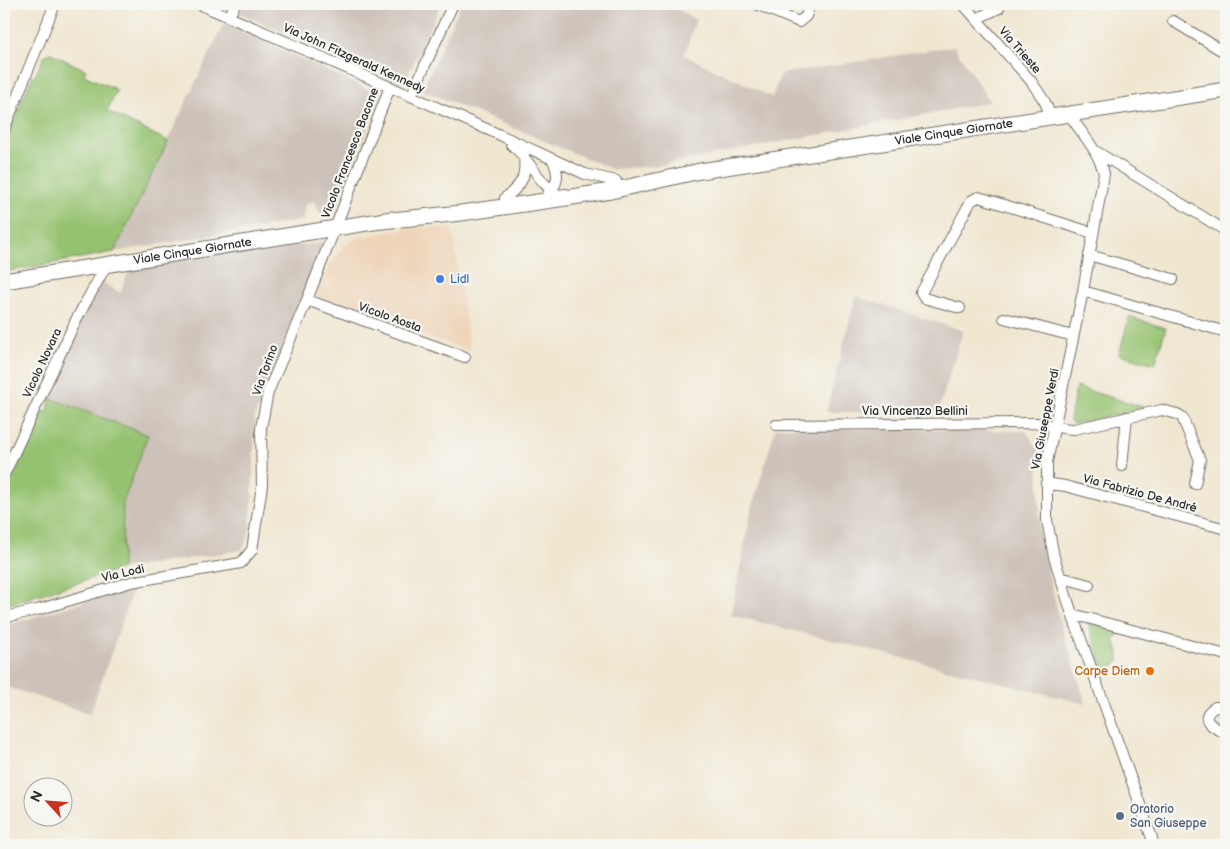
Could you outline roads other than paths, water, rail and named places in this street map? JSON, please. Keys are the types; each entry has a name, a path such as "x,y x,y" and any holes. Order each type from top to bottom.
{"main road":[{"name":"Viale Cinque Giornate","path":"382,221 462,213 680,175 1226,90"},
{"name":"Viale Cinque Giornate","path":"4,281 382,221 460,205 551,191 614,186"}],"street":[{"path":"4,129 55,4"},
{"name":"Via John Fitzgerald Kennedy","path":"199,4 614,186"},
{"path":"229,17 235,4"},
{"path":"411,96 453,4"},
{"path":"756,4 799,22 806,16 810,4"},
{"name":"Via Trieste","path":"963,4 1030,81 1045,102 1051,117"},
{"path":"976,20 999,8"},
{"path":"1173,21 1226,54"},
{"name":"Vicolo Francesco Bacone","path":"334,229 390,87"},
{"name":"Via Giuseppe Verdi","path":"1070,114 1096,152 1102,164 1104,174 1074,336 1047,462 1047,520 1060,577 1072,614 1153,845"},
{"name":"Via John Fitzgerald Kennedy","path":"498,134 524,155 551,191"},
{"path":"1096,152 1226,231"},
{"path":"505,198 518,188 522,180 525,172 524,155"},
{"path":"462,213 476,208 531,200 547,195 555,187 558,177 553,160"},
{"path":"960,308 924,298 921,293 974,198 982,198 1093,233"},
{"name":"Via Torino","path":"247,557 252,550 262,486 261,428 268,392 307,300 334,229"},
{"path":"1089,255 1173,278"},
{"name":"Vicolo Novara","path":"4,475 72,328 107,264"},
{"path":"1082,291 1226,332"},
{"name":"Vicolo Aosta","path":"307,300 465,357"},
{"path":"1004,318 1074,336"},
{"name":"Via Vincenzo Bellini","path":"776,425 1036,423 1074,429 1162,410 1182,417 1200,460 1196,484"},
{"path":"1122,466 1127,417"},
{"name":"Via Fabrizio De André","path":"1046,483 1065,486 1226,529"},
{"name":"Via Lodi","path":"4,614 10,616 37,610 131,582 241,563 247,557"},
{"path":"1060,577 1089,585"},
{"path":"1072,614 1226,655"},
{"path":"1226,708 1215,706 1210,710 1208,720 1213,728 1226,733"}],"place":[{"name":"Lidl","path":"440,279"},
{"name":"Carpe Diem","path":"1150,671"},
{"name":"Oratorio San Giuseppe","path":"1120,816"}]}
